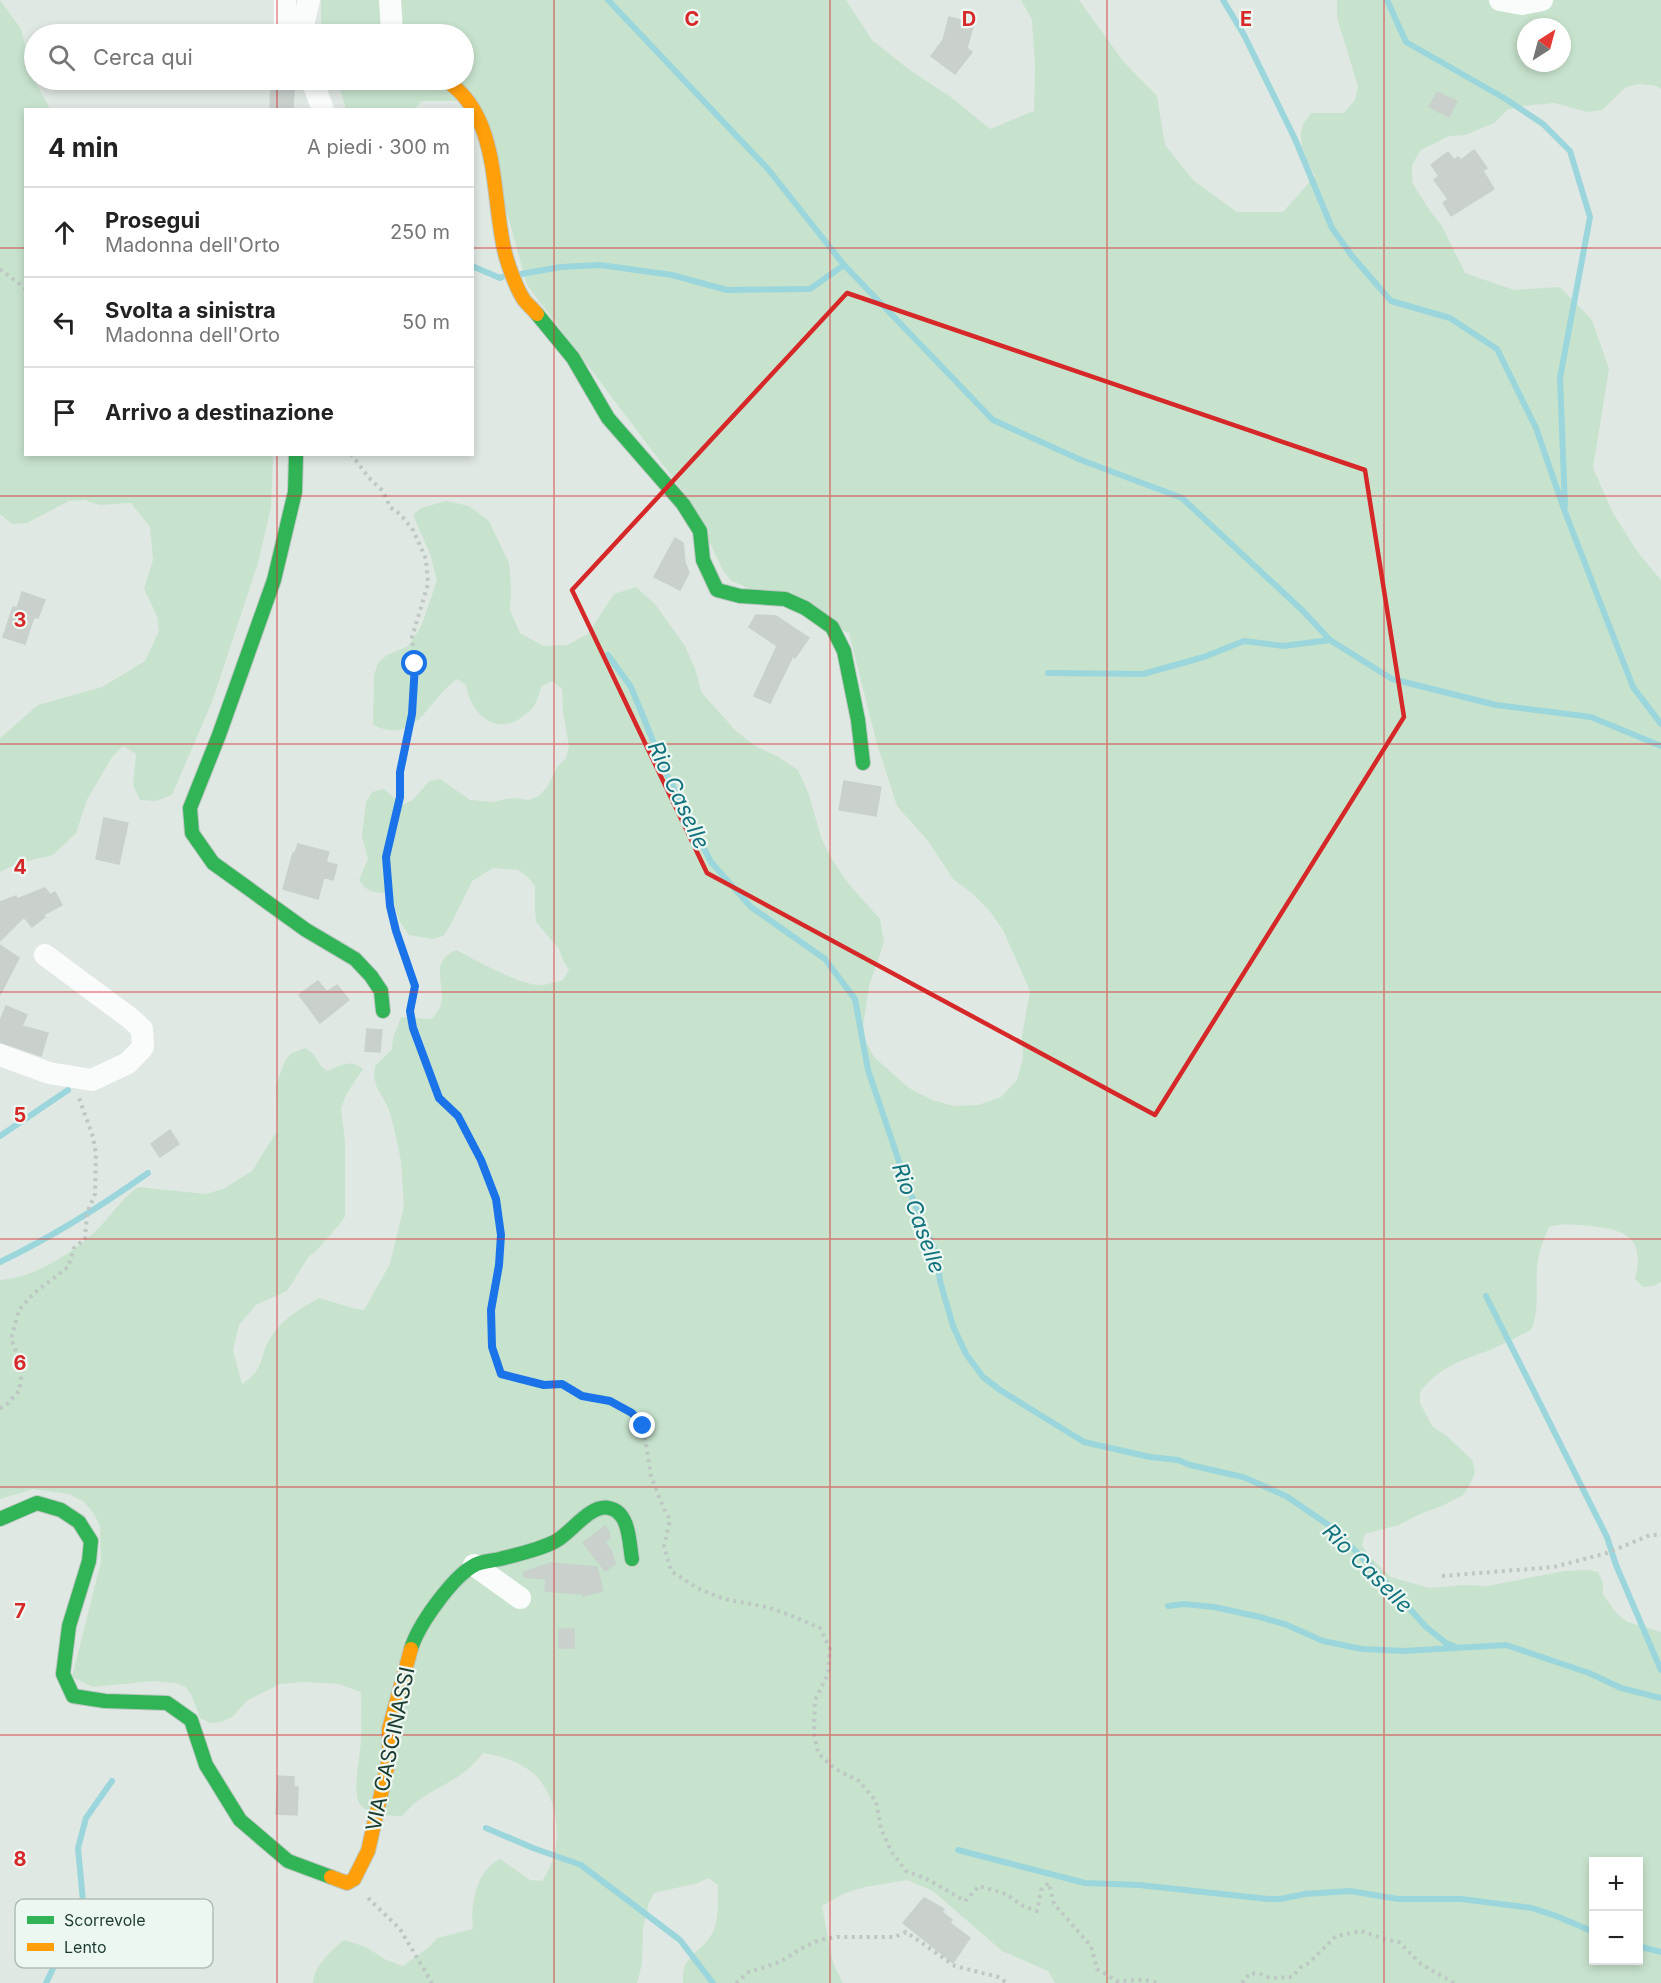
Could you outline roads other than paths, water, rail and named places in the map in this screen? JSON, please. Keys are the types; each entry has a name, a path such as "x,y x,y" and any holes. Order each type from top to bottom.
{"street":[{"path":"285,0 285,24"},
{"path":"303,24 309,0"},
{"path":"390,0 392,24"},
{"path":"1500,0 1522,4 1542,0"},
{"path":"315,90 321,108"},
{"path":"458,90 472,108"},
{"path":"474,112 488,142 505,254 523,299 550,328 573,358 608,418 683,504 700,531 703,561 717,590 740,596 785,599 805,608 832,627 844,651 858,720 863,763"},
{"path":"296,456 296,492 274,580 219,735 190,808 192,833 213,863 306,930 354,959 371,975 381,991 383,1011"},
{"path":"0,1055 49,1073 92,1080 128,1063 143,1047 142,1029 45,955"},
{"name":"VIA CASCINASSI","path":"0,1519 38,1503 61,1510 79,1522 91,1541 89,1561 69,1626 63,1674 73,1696 105,1701 167,1704 191,1720 206,1765 240,1820 288,1861 347,1883 354,1879 368,1851 389,1759 389,1729 413,1642 425,1619 451,1586 474,1565 540,1548 558,1540 596,1509 610,1508 620,1514 626,1524 632,1559"},
{"path":"474,1565 520,1598"}],"waterway":[{"path":"608,0 768,169 844,265 993,420 1081,460 1182,498 1303,611 1330,640 1392,679 1496,705 1591,717 1661,746"},
{"path":"1223,0 1244,35 1295,139 1332,228 1352,256 1391,301 1450,318 1497,349 1536,428 1565,512 1633,687 1661,724"},
{"path":"1387,0 1406,42 1504,98 1543,124 1570,151 1590,217 1560,378 1565,506"},
{"path":"521,274 561,267 600,265 672,275 727,290 810,289 844,265"},
{"path":"474,267 502,277"},
{"path":"1048,673 1143,674 1204,657 1244,641 1283,646 1330,640"},
{"name":"Rio Caselle","path":"608,655 631,687 667,775 711,862 751,907 825,959 855,999 868,1070 908,1188 937,1255 940,1281 953,1326 966,1354 983,1377 1084,1442 1150,1457 1178,1460 1190,1465 1243,1477 1286,1496 1330,1526 1374,1569 1426,1627 1446,1643 1458,1648"},
{"path":"0,1136 68,1090"},
{"path":"0,1262 76,1221 148,1173"},
{"path":"1486,1296 1607,1537 1616,1565 1661,1670"},
{"name":"Rio Caselle","path":"1168,1606 1184,1604 1214,1607 1260,1617 1287,1625 1323,1641 1362,1649 1404,1651 1506,1645 1589,1673 1621,1688 1661,1698"},
{"path":"83,1899 78,1848 86,1818 112,1781"},
{"path":"486,1828 581,1865 680,1940 713,1983"},
{"name":"Rio Caselle","path":"958,1850 1085,1883 1139,1885 1268,1899 1350,1891 1398,1899 1461,1899 1532,1908 1589,1930"},
{"name":"Rio Caselle","path":"1643,1947 1661,1952"},
{"path":"46,1983 53,1968"}]}
